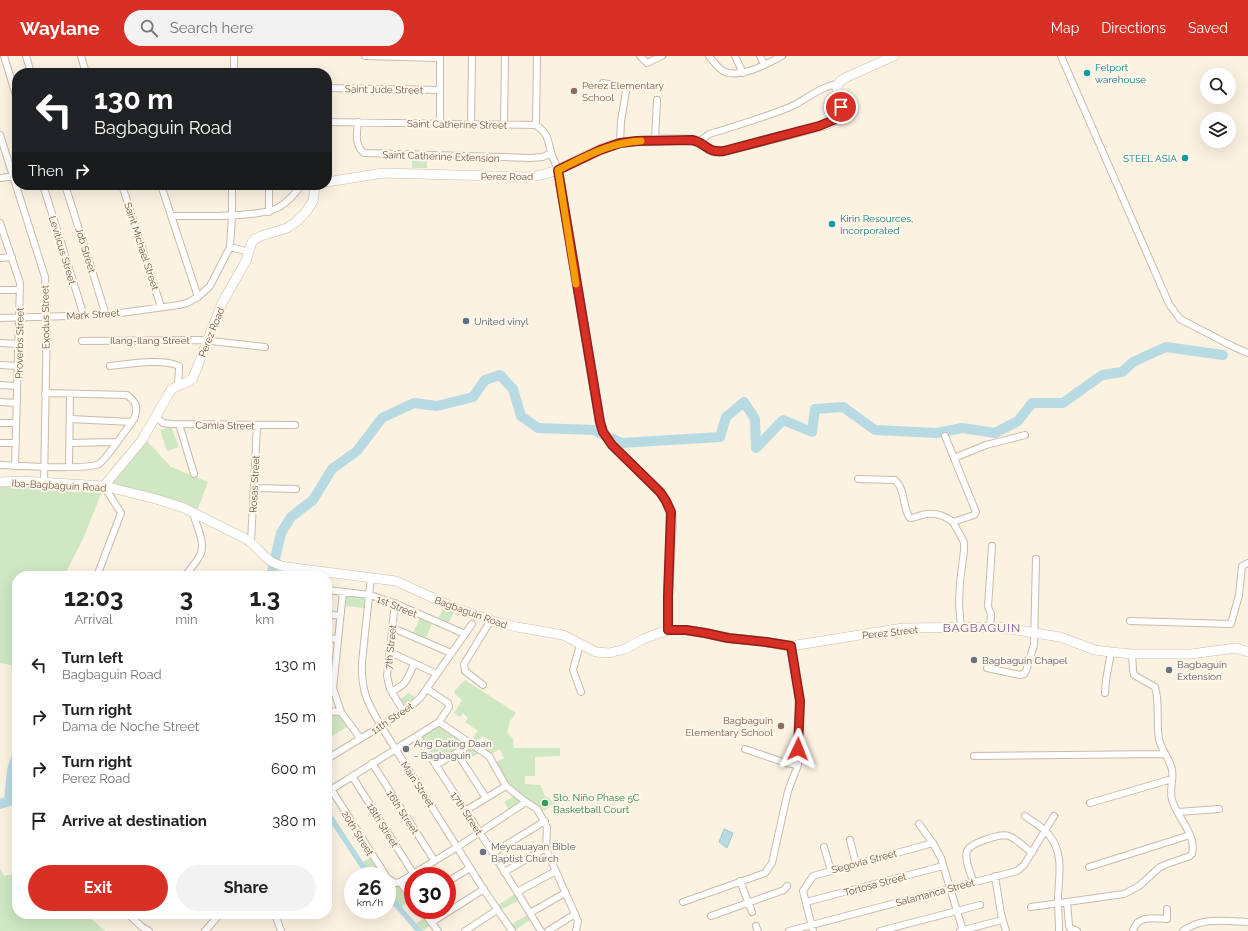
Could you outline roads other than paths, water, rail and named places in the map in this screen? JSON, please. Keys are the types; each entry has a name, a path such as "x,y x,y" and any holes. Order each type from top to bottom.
{"street":[{"path":"4,56 12,82"},
{"path":"26,56 30,68"},
{"path":"81,56 85,68"},
{"path":"234,56 234,68"},
{"path":"366,56 440,57 440,124"},
{"path":"471,124 472,56"},
{"path":"504,124 505,56"},
{"path":"537,56 536,125 544,131 548,137 551,153 558,170 600,422 603,432 612,445 660,492 671,512 668,630"},
{"path":"640,56 647,63 662,56"},
{"path":"709,56 724,72 743,73 782,56"},
{"path":"735,56 743,73"},
{"path":"760,56 764,64"},
{"path":"699,142 709,134 783,110 823,88 837,84 844,78 894,56"},
{"path":"1061,56 1169,304 1180,319 1248,353"},
{"path":"603,82 623,87 626,91 621,121 620,143"},
{"name":"Perez Road","path":"332,181 383,174 527,177 543,175 558,170 600,150 620,143 655,140 686,140 699,142 711,151 719,151 807,130 829,122 839,116 840,112 841,107 837,93 837,84"},
{"name":"Saint Jude Street","path":"332,88 440,90"},
{"path":"655,140 657,100"},
{"name":"Saint Catherine Street","path":"332,122 536,125"},
{"name":"Saint Catherine Extension","path":"358,122 357,143 359,148 364,153 531,158 543,157 551,153"},
{"name":"Exodus Street","path":"0,135 12,169"},
{"path":"0,178 12,177"},
{"name":"Exodus Street","path":"19,190 45,277 47,317 43,466 44,482"},
{"name":"Leviticus Street","path":"45,190 84,316"},
{"name":"Job Street","path":"68,190 106,315"},
{"name":"Saint Michael Street","path":"124,190 161,307"},
{"path":"163,190 198,297 210,286 230,247 232,190"},
{"path":"269,190 269,212"},
{"path":"172,216 232,215 269,212 279,208 291,198 297,190"},
{"name":"Perez Road","path":"104,486 142,440 170,390 193,378 222,303 246,261 252,242 255,239 287,228 296,222 306,212 313,201 314,190"},
{"name":"Proverbs Street","path":"0,223 2,235 12,256 20,290 15,466"},
{"path":"230,247 249,252"},
{"path":"0,258 12,256"},
{"path":"0,290 20,290"},
{"name":"Mark Street","path":"0,318 106,315 178,305 187,303 198,297"},
{"name":"Ilang-Ilang Street","path":"82,341 207,340 265,347"},
{"path":"0,343 19,344"},
{"path":"110,366 162,363 179,366 178,385"},
{"path":"0,365 18,366"},
{"path":"0,385 18,386"},
{"path":"0,465 69,467 94,466 103,460 132,422 137,410 135,403 127,395 45,393"},
{"path":"69,467 70,394"},
{"path":"0,402 17,403"},
{"name":"Camia Street","path":"156,417 163,423 179,424 256,426 296,425"},
{"path":"70,419 132,422"},
{"path":"0,423 16,423"},
{"path":"179,424 194,474"},
{"name":"Rosas Street","path":"251,542 256,426"},
{"path":"954,458 986,445 1026,435"},
{"path":"945,436 976,512 974,515 953,522"},
{"path":"69,443 116,442"},
{"path":"0,443 16,443"},
{"path":"858,479 895,480 898,483 905,503 906,513 910,518 915,518 922,515 937,514 953,522 964,542 960,582 962,628"},
{"name":"Iba-Bagbaguin Road","path":"0,482 22,481 104,486 156,499 184,508 251,542 266,558 274,563 282,566 322,571"},
{"path":"100,571 121,513 104,486"},
{"path":"254,488 296,489"},
{"path":"188,571 202,549 202,543 193,513"},
{"path":"990,627 991,614 988,607 992,546"},
{"path":"987,668 1020,674 1024,674 1026,671 1034,645 1036,559"},
{"path":"1130,621 1231,624 1239,595 1242,566 1248,563"},
{"name":"Iba-Bagbaguin Road","path":"332,572 385,579"},
{"name":"Main Street","path":"370,577 361,677 363,690 380,726 497,910 512,931"},
{"name":"Bagbaguin Road","path":"385,579 396,581 455,608 491,620 517,627 563,635 596,652 609,653 625,649 643,639 668,630 692,631 728,638 791,646"},
{"name":"1st Street","path":"332,591 369,594 395,603 464,634"},
{"path":"332,677 343,592"},
{"name":"7th Street","path":"395,603 387,676 392,691 404,712"},
{"path":"332,615 340,616"},
{"path":"483,685 465,670 464,664 491,620"},
{"name":"11th Street","path":"332,756 404,712 420,698 472,624"},
{"name":"Perez Street","path":"791,646 903,628 998,627 1060,637 1095,650 1132,654"},
{"path":"393,628 451,653"},
{"path":"332,638 338,639"},
{"path":"580,645 573,670 581,692"},
{"path":"684,902 765,873 772,863 788,791 798,765 800,701 791,646"},
{"path":"1031,907 1118,896 1131,892 1160,867 1190,856 1193,851 1190,835 1171,798 1172,770 1161,746 1158,730 1155,687 1134,675 1132,670 1132,654 1191,654 1236,648 1248,652"},
{"path":"390,652 437,674"},
{"path":"1105,693 1111,652"},
{"path":"392,691 405,684 414,664"},
{"path":"332,787 439,722 448,707 448,703 427,689"},
{"path":"332,692 341,712 360,738"},
{"path":"332,711 341,712"},
{"path":"439,722 488,756 506,786 526,802 537,808 547,827 546,848 578,921 576,931"},
{"name":"17th Street","path":"416,736 542,931"},
{"path":"436,765 471,744"},
{"path":"745,749 786,764 798,765"},
{"path":"457,753 486,798"},
{"path":"974,756 1164,754"},
{"name":"16th Street","path":"372,763 434,860"},
{"name":"18th Street","path":"352,776 410,867"},
{"path":"1090,802 1172,779"},
{"path":"465,811 506,786"},
{"name":"20th Street","path":"332,794 380,867"},
{"path":"423,867 458,847 526,802"},
{"path":"1178,812 1219,809"},
{"path":"1025,816 1045,830 1051,838 1060,862 1061,876 1058,903 1059,931"},
{"name":"Salamanca Street","path":"789,931 812,928 1021,869 1054,816"},
{"path":"493,853 545,821"},
{"path":"920,824 938,849 962,931 1002,920"},
{"path":"973,882 966,856 968,849 973,844 1004,835 1012,837 1032,853"},
{"path":"1089,867 1190,835"},
{"path":"850,840 856,864"},
{"name":"Segovia Street","path":"806,902 803,891 813,876 933,843"},
{"path":"824,847 831,870"},
{"path":"504,872 546,848"},
{"name":"Tortosa Street","path":"806,902 943,866"},
{"path":"456,877 470,868"},
{"path":"517,892 556,871"},
{"path":"994,876 1002,920 1006,931"},
{"path":"404,879 398,882 404,889"},
{"path":"740,881 752,912"},
{"path":"711,916 784,890 787,886"},
{"path":"432,922 484,889"},
{"path":"530,913 565,893"},
{"path":"806,902 812,928"},
{"path":"1067,902 1070,928 1077,931"},
{"path":"880,931 980,905"},
{"path":"1132,931 1138,922 1145,918 1167,919 1167,909"},
{"path":"465,931 497,910"},
{"path":"548,931 575,914"},
{"path":"133,919 149,931"},
{"path":"205,931 216,919"},
{"path":"277,919 281,931"},
{"path":"430,919 438,931"},
{"path":"1183,931 1191,925 1200,922 1248,922"}],"water":[{"path":"724,829 733,833 727,848 719,842"}],"waterway":[{"path":"613,439 621,443 720,437 726,417 744,402 755,419 756,448 783,420 812,432 815,409 843,407 875,430 937,433 962,428 995,433 1018,421 1032,403 1063,403 1102,375 1122,372 1133,362 1166,347 1223,355"},
{"path":"272,571 281,533 291,517 313,500 332,469 357,451 382,418 414,403 437,406 473,397 485,380 500,375 513,389 521,416 538,428 594,430 601,434"},
{"path":"0,804 9,801 12,770"},
{"path":"332,820 363,867"},
{"path":"396,904 419,931"}],"place":[{"name":"Felport warehouse","path":"1087,73"},
{"name":"Perez Elementary School","path":"574,91"},
{"name":"STEEL ASIA","path":"1185,158"},
{"name":"Kirin Resources, Incorporated","path":"832,224"},
{"name":"United vinyl","path":"466,321"},
{"name":"Bagbaguin Chapel","path":"974,660"},
{"name":"Bagbaguin Extension","path":"1169,670"},
{"name":"Bagbaguin Elementary School","path":"781,726"},
{"name":"Ang Dating Daan - Bagbaguin","path":"406,749"},
{"name":"Sto. Niño Phase 5C Basketball Court","path":"545,803"},
{"name":"Meycauayan Bible Baptist Church","path":"483,852"}],"district":[{"name":"BAGBAGUIN","path":"982,628"}]}
